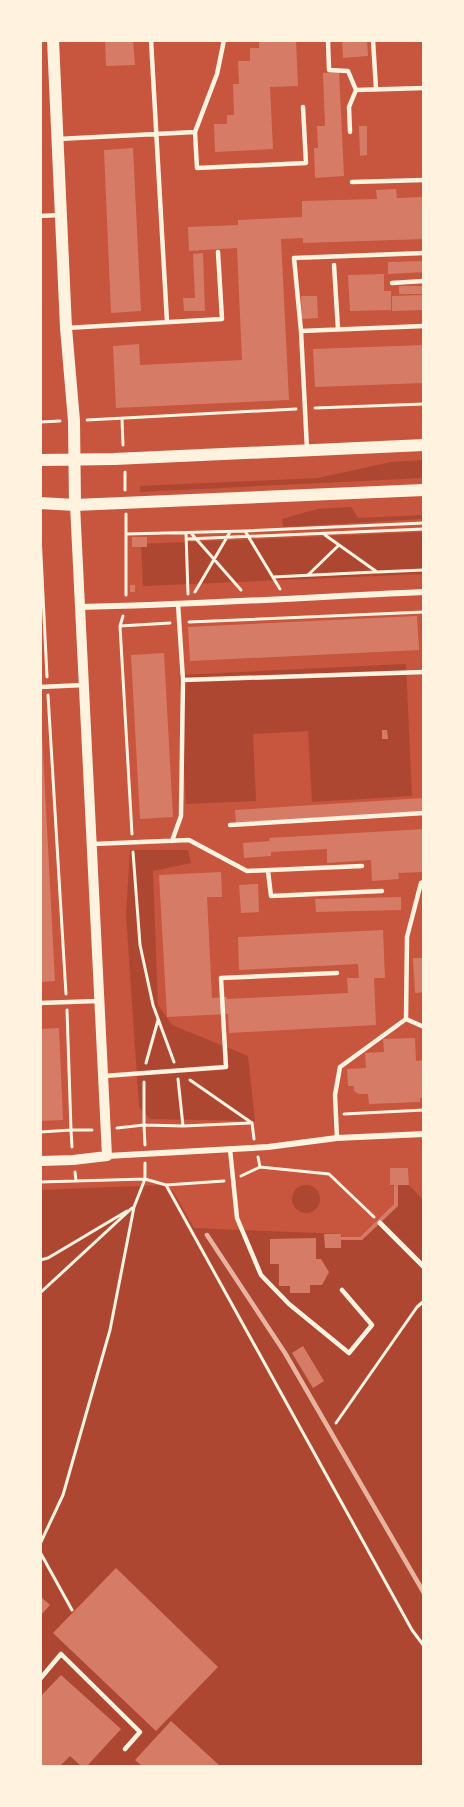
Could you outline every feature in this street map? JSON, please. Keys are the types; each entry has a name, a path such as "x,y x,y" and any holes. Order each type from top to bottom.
{"main road":[{"path":"53,40 66,328 74,420 75,505"},
{"path":"40,460 124,459 423,445"},
{"path":"40,503 75,505 230,500 423,490"}],"street":[{"path":"75,505 107,1156"},
{"path":"80,607 423,592"},
{"path":"40,1161 256,1147 337,1138 423,1134"},
{"path":"379,1222 423,1267"}],"lane":[{"path":"151,40 167,322"},
{"path":"224,40 217,74 195,132 197,168 306,163 303,107"},
{"path":"328,40 329,70 348,71 356,90 349,107 350,132"},
{"path":"373,40 376,89"},
{"path":"356,90 423,88"},
{"path":"57,139 195,132"},
{"path":"351,182 423,180"},
{"path":"40,216 61,215"},
{"path":"66,328 222,319 218,252"},
{"path":"307,450 301,331 294,258 423,253"},
{"path":"334,265 338,329"},
{"path":"392,283 423,281"},
{"path":"301,331 423,326"},
{"path":"172,841 181,816 183,680 178,604"},
{"path":"183,680 423,672"},
{"path":"40,687 84,685"},
{"path":"230,825 423,813"},
{"path":"92,844 189,840 247,871 362,866"},
{"path":"268,871 271,896 381,891"},
{"path":"406,1019 407,937 423,882"},
{"path":"104,1076 226,1067 221,978 337,973"},
{"path":"40,1004 100,1001"},
{"path":"406,1019 423,1027"},
{"path":"337,1138 335,1095 340,1067 406,1019"},
{"path":"230,1149 237,1218 261,1275 289,1304 349,1353 372,1325 342,1290"},
{"path":"40,1679 61,1654 140,1732 125,1749"}],"path":[{"path":"40,422 423,404"},
{"path":"122,419 126,502 126,606 120,626 140,945 153,1005 177,1071 183,1126"},
{"path":"126,534 316,529 423,523"},
{"path":"316,529 377,572"},
{"path":"186,539 423,529"},
{"path":"245,531 284,598"},
{"path":"188,604 230,532"},
{"path":"186,533 188,604"},
{"path":"191,533 249,599"},
{"path":"40,1132 71,1130 41,536"},
{"path":"308,576 339,545"},
{"path":"273,577 423,570"},
{"path":"120,626 423,612"},
{"path":"40,624 46,624"},
{"path":"158,1019 144,1073 144,1125 252,1123"},
{"path":"177,1071 252,1123 256,1147"},
{"path":"336,1114 423,1110"},
{"path":"40,1182 145,1179 166,1185 233,1180 260,1167 329,1173 379,1222"},
{"path":"40,1544 63,1495 110,1330 134,1207 145,1179"},
{"path":"166,1185 412,1630 423,1646"},
{"path":"40,1260 48,1258 134,1207"},
{"path":"40,1293 134,1207"},
{"path":"336,1423 423,1301"},
{"path":"40,1552 72,1610"}],"shaded area":[{"path":"423,460 423,478 140,492 140,486 318,478 391,462"},
{"path":"351,507 358,518 423,515 423,519 283,527 282,519 317,509"},
{"path":"423,532 423,574 143,586 141,544"},
{"path":"406,664 412,796 312,802 308,731 253,734 256,801 186,804 179,675"},
{"path":"130,850 188,850 191,863 153,871 158,1005 172,1025 248,1056 255,1121 150,1119 139,1107 126,914"},
{"path":"390,1168 408,1168 409,1185 424,1201 423,1766 41,1766 40,1190 163,1185 173,1191 194,1228 341,1234 342,1237 360,1237 394,1204 394,1186 390,1185"},
{"path":"306,1185 316,1189 320,1199 316,1209 306,1213 296,1209 292,1199 296,1189"}],"building":[{"path":"105,40 133,40 135,65 106,66"},
{"path":"259,40 296,40 298,86 270,87 273,149 215,152 214,124 227,124 227,115 234,115 233,84 239,84 238,61 250,61 250,48 259,48"},
{"path":"342,40 367,40 368,56 343,58"},
{"path":"339,72 344,176 315,178 314,148 318,148 317,126 325,126 323,73"},
{"path":"359,126 367,126 367,155 360,156"},
{"path":"133,148 141,311 111,313 104,150"},
{"path":"396,189 397,198 424,197 424,239 303,243 303,238 281,239 289,400 116,408 113,346 139,344 140,365 242,360 237,248 189,251 188,227 238,225 238,220 302,217 302,201 377,199 376,190"},
{"path":"203,253 205,311 184,311 183,298 195,298 193,254"},
{"path":"424,261 424,272 388,274 388,262"},
{"path":"384,274 384,291 391,291 391,310 350,311 348,275"},
{"path":"399,286 424,286 424,294 399,294"},
{"path":"424,295 424,310 392,311 392,296"},
{"path":"301,296 317,296 318,318 302,319"},
{"path":"424,345 424,383 315,387 313,349"},
{"path":"132,537 147,537 147,547 132,547"},
{"path":"130,585 135,585 135,592 130,592"},
{"path":"417,616 419,650 190,661 188,627"},
{"path":"164,653 173,817 140,819 131,655"},
{"path":"382,730 387,730 388,739 382,739"},
{"path":"40,732 42,732 55,981 40,982"},
{"path":"424,798 424,811 236,823 235,810"},
{"path":"424,829 424,872 398,873 399,879 372,881 371,860 327,863 327,849 271,852 271,856 244,858 243,843 270,841 269,838"},
{"path":"221,872 222,897 207,897 212,998 348,993 347,978 359,978 358,964 239,970 238,937 383,930 385,978 374,978 376,1025 229,1033 228,1014 167,1017 159,875"},
{"path":"258,884 259,912 241,913 239,885"},
{"path":"401,897 401,910 316,912 315,899"},
{"path":"413,958 424,958 424,992 415,993"},
{"path":"59,1028 63,1120 40,1121 40,1029"},
{"path":"415,1038 416,1061 424,1060 424,1098 420,1098 420,1102 369,1104 368,1094 359,1094 354,1091 354,1086 348,1086 347,1069 366,1068 365,1053 384,1052 383,1039"},
{"path":"390,1168 408,1168 409,1185 398,1185 398,1206 362,1240 341,1240 341,1248 325,1248 324,1234 360,1237 394,1204 394,1185 390,1185"},
{"path":"316,1238 316,1259 321,1259 329,1272 322,1285 310,1285 310,1293 290,1293 290,1286 279,1286 279,1264 270,1264 270,1239"},
{"path":"303,1346 324,1381 313,1388 292,1353"},
{"path":"116,1568 218,1667 156,1731 53,1633"},
{"path":"42,1598 50,1605 40,1616 40,1600"},
{"path":"61,1675 121,1729 87,1766 81,1766 70,1756 60,1766 40,1766 40,1697"},
{"path":"171,1721 220,1766 142,1766 135,1760"}],"railway":[{"path":"207,1235 285,1353 424,1593"}]}
